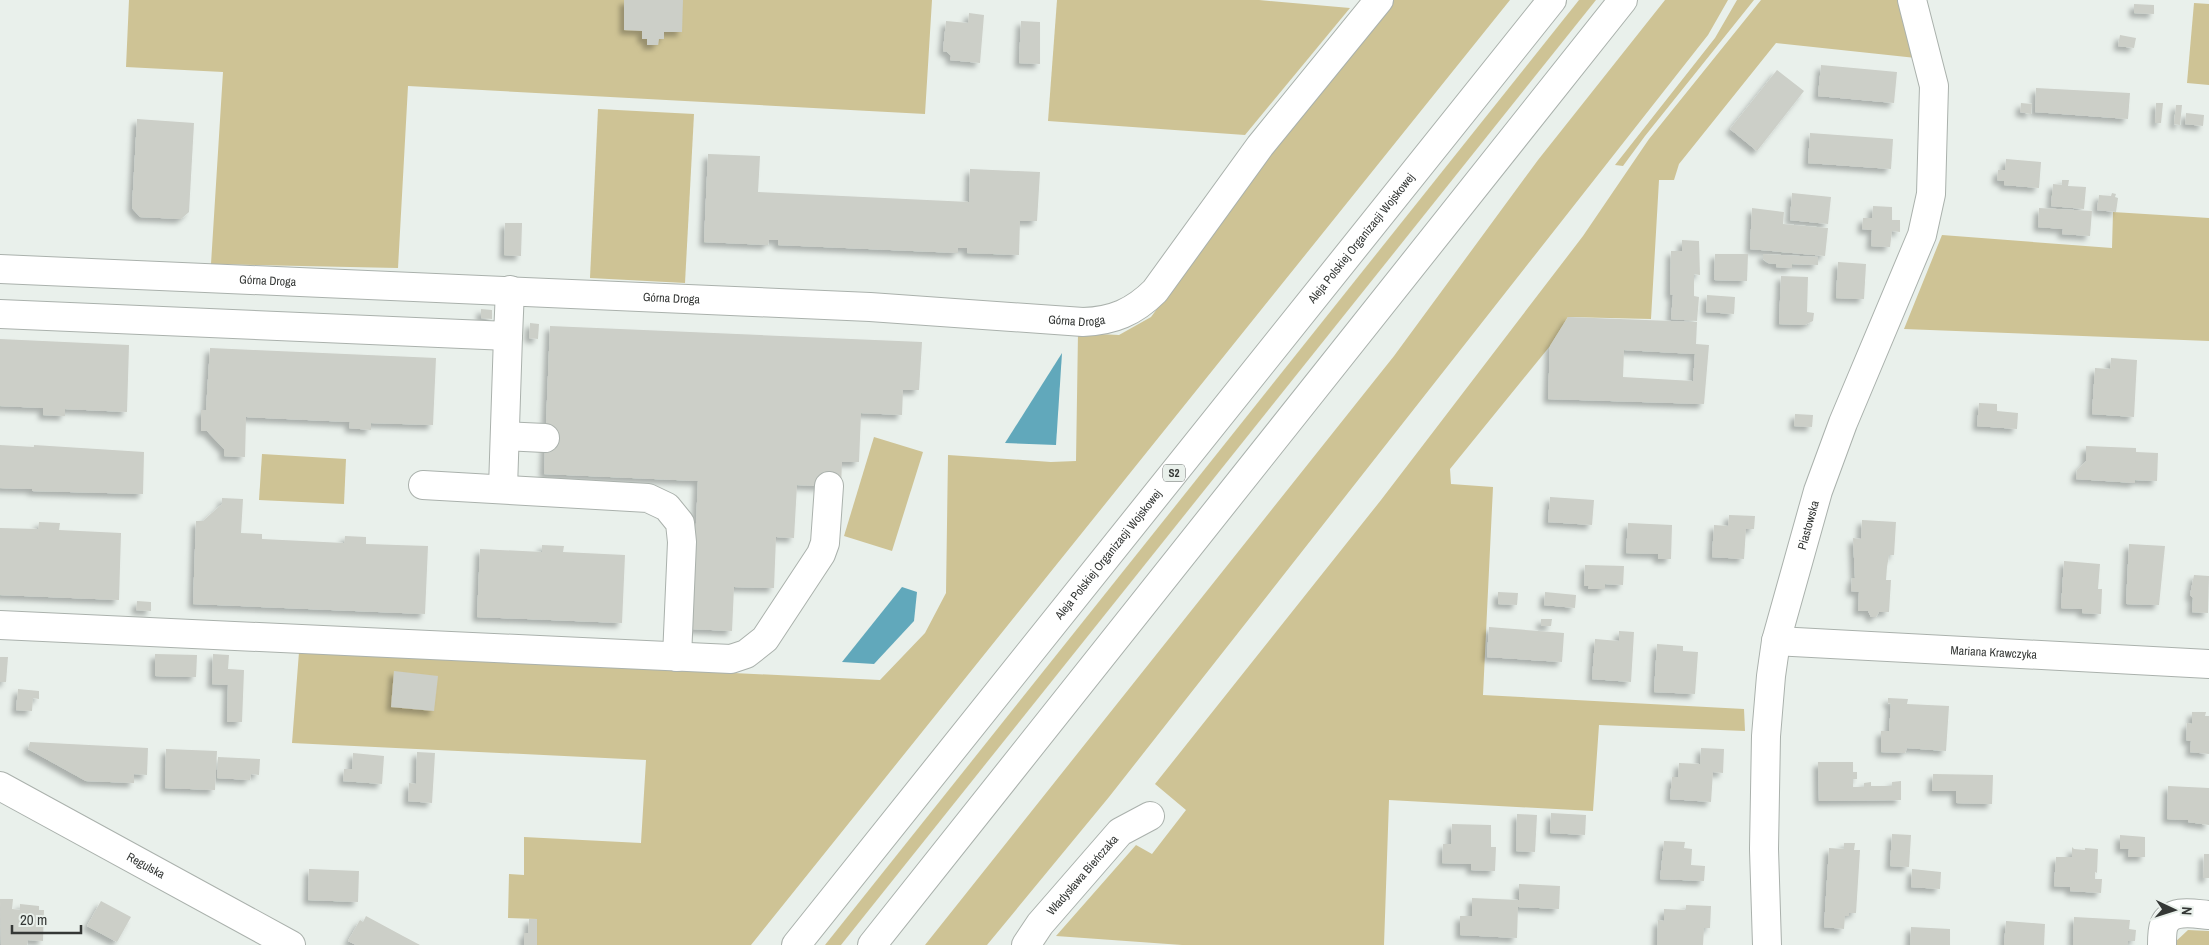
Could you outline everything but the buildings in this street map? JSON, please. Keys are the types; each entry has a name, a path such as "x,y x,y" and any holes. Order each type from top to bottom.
{"main road":[{"name":"Górna Droga","path":"0,270 870,306 1083,322 1116,318 1143,303 1155,291 1260,146 1379,0"},
{"name":"Aleja Polskiej Organizacji Wojskowej","path":"796,945 1552,0"},
{"path":"872,945 1623,0"},
{"name":"Piastowska","path":"1767,945 1764,849 1766,736 1776,641 1811,511 1843,423 1922,235 1931,194 1934,86 1912,0"},
{"path":"503,488 510,290"},
{"path":"0,314 508,336"},
{"path":"505,436 545,438"},
{"path":"423,485 503,488 648,498 667,507 680,523 682,542 677,657"},
{"path":"0,625 731,658 746,654 765,638 822,554 825,542 828,486"},
{"name":"Mariana Krawczyka","path":"1776,641 2209,664"},
{"name":"Regulska","path":"0,786 291,945"},
{"name":"Władysława Bieńczaka","path":"1026,945 1040,924 1120,832 1150,816"},
{"path":"2162,945 2164,925 2169,918 2176,914 2184,913 2209,914"}],"shaded area":[{"path":"129,0 932,0 925,114 408,86 398,268 211,264 223,72 126,67"},
{"path":"1057,0 1259,0 1350,8 1245,135 1048,121"},
{"path":"1390,0 1510,0 751,945 537,945 537,919 508,918 509,874 524,875 524,837 641,843 646,760 292,743 299,652 880,680 925,633 946,593 948,455 1051,462 1076,461 1078,333 1119,335 1151,317 1309,103"},
{"path":"1579,0 1596,0 841,945 825,945"},
{"path":"1665,0 1728,0 1708,35 1109,797 987,945 925,945 1394,356 1538,160"},
{"path":"1737,0 1754,0 1623,166 1615,165 1715,38"},
{"path":"1761,0 1899,0 1916,58 1776,43 1679,164 1674,180 1659,180 1651,319 1568,317 1550,346 1450,469 1451,484 1493,487 1483,695 1744,709 1745,731 1599,725 1593,811 1389,800 1384,945 1182,945 1056,936 1136,845 1152,854 1186,810 1155,784 1381,500 1583,236 1649,139"},
{"path":"2194,3 2209,4 2209,85 2187,83"},
{"path":"598,109 694,114 685,283 590,278"},
{"path":"2113,212 2209,218 2209,341 1904,329 1942,235 2112,248"},
{"path":"874,437 923,452 892,551 844,536"},
{"path":"262,454 346,459 344,504 259,500"},
{"path":"2188,930 2209,931 2209,945 2172,945"}],"water":[{"path":"1062,353 1056,445 1005,443"},
{"path":"902,587 917,592 914,621 874,664 842,662"}]}
